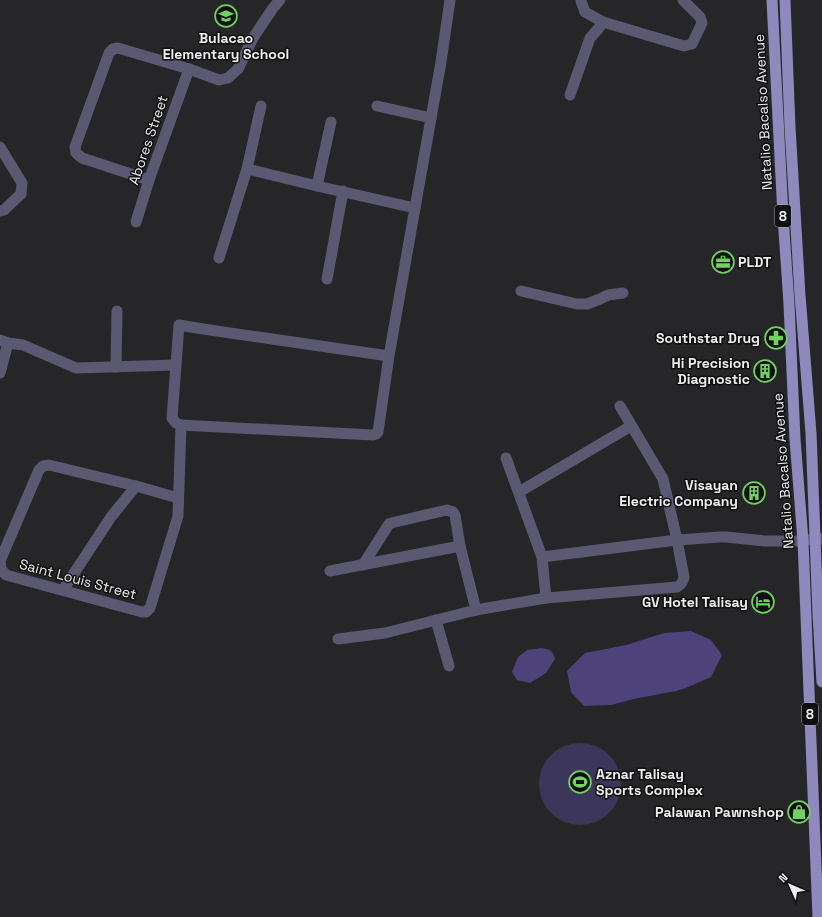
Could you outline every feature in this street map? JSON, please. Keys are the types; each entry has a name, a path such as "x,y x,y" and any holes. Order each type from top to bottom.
{"main road":[{"name":"Natalio Bacalso Avenue","path":"772,0 795,439 802,541 818,917"},
{"name":"Natalio Bacalso Avenue","path":"785,0 799,287 819,539 822,682"}],"street":[{"path":"149,180 82,158 76,154 75,147 109,53 113,49 118,48 189,69 219,80 228,78 238,69 253,38 280,0"},
{"path":"390,356 179,325 172,418 181,426 376,434 378,432 415,208 442,62 450,0"},
{"path":"581,0 585,12 603,22 684,46 692,44 702,23 700,17 683,0"},
{"path":"570,95 590,38 603,22"},
{"name":"Abores Street","path":"136,222 149,180 189,69"},
{"path":"219,258 247,169 261,106"},
{"path":"377,106 431,118"},
{"path":"317,186 331,122"},
{"path":"0,147 22,183 21,194 4,210 0,211"},
{"path":"247,169 415,208"},
{"path":"327,278 343,191"},
{"path":"521,291 577,304 587,304 608,295 623,293"},
{"path":"116,311 116,367"},
{"path":"0,373 4,342 23,345 76,368 176,365"},
{"path":"338,639 385,633 476,610 546,598 677,587 680,585 683,582 684,577 663,478 620,406"},
{"path":"1,569 0,561 39,470 43,466 49,465 136,486 178,498 181,426"},
{"path":"519,492 631,426"},
{"path":"506,458 542,556 546,598"},
{"path":"63,590 111,517 136,486"},
{"name":"Saint Louis Street","path":"1,569 6,575 146,612 150,608 178,516 178,498"},
{"path":"363,565 389,524 447,510 453,512 455,515 460,546 476,610"},
{"path":"542,556 677,540 726,537 765,541 802,541 819,539"},
{"path":"330,571 460,546"},
{"path":"436,620 449,666"}],"shaded area":[{"path":"691,631 711,640 722,655 711,677 676,691 611,705 584,706 571,692 567,671 585,653 626,645 664,633"},
{"path":"542,648 551,651 555,659 546,673 530,683 517,680 512,672 518,657 527,650"},
{"name":"Aznar Talisay Sports Complex","path":"580,743 596,746 609,755 618,768 621,784 618,800 609,813 596,822 580,825 564,822 551,813 542,800 539,784 542,768 551,755 564,746"}],"place":[{"name":"Bulacao Elementary School","path":"226,16"},
{"name":"PLDT","path":"723,262"},
{"name":"Southstar Drug","path":"776,338"},
{"name":"Hi Precision Diagnostic","path":"765,371"},
{"name":"Visayan Electric Company","path":"754,493"},
{"name":"GV Hotel Talisay","path":"763,602"},
{"name":"Aznar Talisay Sports Complex","path":"580,782"},
{"name":"Palawan Pawnshop","path":"799,812"}]}
